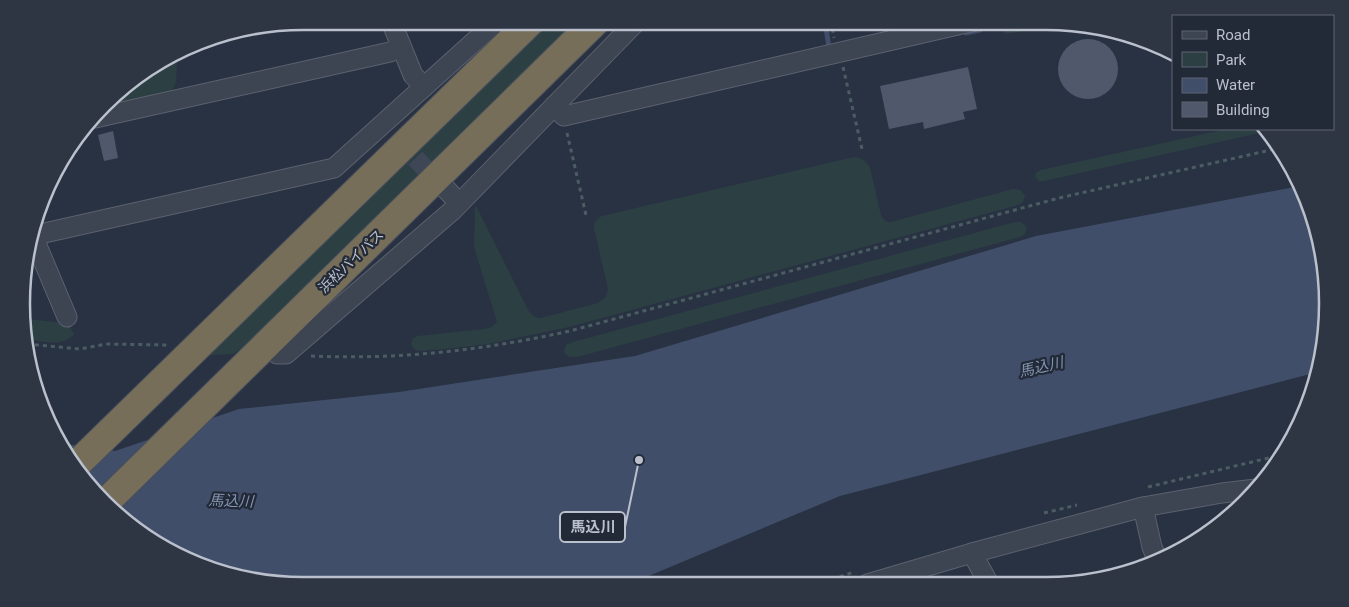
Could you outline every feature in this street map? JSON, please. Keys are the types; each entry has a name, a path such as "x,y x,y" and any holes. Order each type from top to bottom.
{"highway":[{"path":"80,461 181,350 521,30"},
{"name":"浜松バイパス","path":"111,498 268,352 587,30"}],"street":[{"path":"394,30 413,75 424,87"},
{"path":"39,233 334,168 389,131 424,87 487,30"},
{"path":"268,352 460,203 559,111 629,30"},
{"path":"559,111 936,30"},
{"path":"105,116 390,52 401,47"},
{"path":"446,189 460,203"},
{"path":"36,245 67,317"},
{"path":"891,577 1143,507 1245,490"},
{"path":"1143,507 1155,554"},
{"path":"972,553 985,577"}],"path":[{"path":"840,52 862,149"},
{"path":"559,111 586,215"},
{"path":"268,352 362,357 404,356 446,353 529,340 570,331 1050,200 1271,150"},
{"path":"33,345 80,349 106,344 181,350"}],"green space":[{"path":"539,30 572,30 254,339 233,354 210,355 211,349"},
{"path":"1003,30 1030,30 1005,34"},
{"path":"177,61 176,83 170,94 115,106 152,76"},
{"path":"1222,130 1256,130 1259,133 1044,181 1039,181 1035,177 1036,173 1041,170"},
{"path":"854,157 864,160 870,168 881,215 887,222 1013,189 1020,190 1025,195 1023,202 1018,205 569,327 487,344 445,349 419,351 414,349 411,344 413,338 418,336 485,329 492,327 497,322 474,247 476,206 528,310 537,318 541,318 598,303 604,299 608,289 594,228 596,220 602,216"},
{"path":"1015,222 1021,222 1027,227 1025,234 1020,237 577,357 569,357 564,352 566,345 573,342"},
{"path":"31,319 63,323 70,327 74,334 64,341 46,342 32,340"}],"water":[{"path":"1293,187 1310,233 1317,268 1319,304 1317,339 1310,374 840,496 646,577 304,577 250,572 199,556 152,531 110,497 87,470 70,445 115,451 239,409 399,392 635,356 1036,236"}],"building":[{"path":"1082,39 1094,39 1105,44 1113,52 1118,63 1116,81 1105,94 1094,99 1082,99 1071,94 1063,86 1058,75 1058,63 1063,52 1071,44"},
{"path":"968,67 977,109 963,112 965,119 924,129 923,122 889,129 880,86"},
{"path":"113,131 118,158 104,161 98,135"}],"waterway":[{"path":"826,30 829,48"},
{"path":"966,33 980,30"}],"tunnel":[{"path":"396,138 443,187"}],"place":[{"name":"馬込川","path":"639,460"}]}
